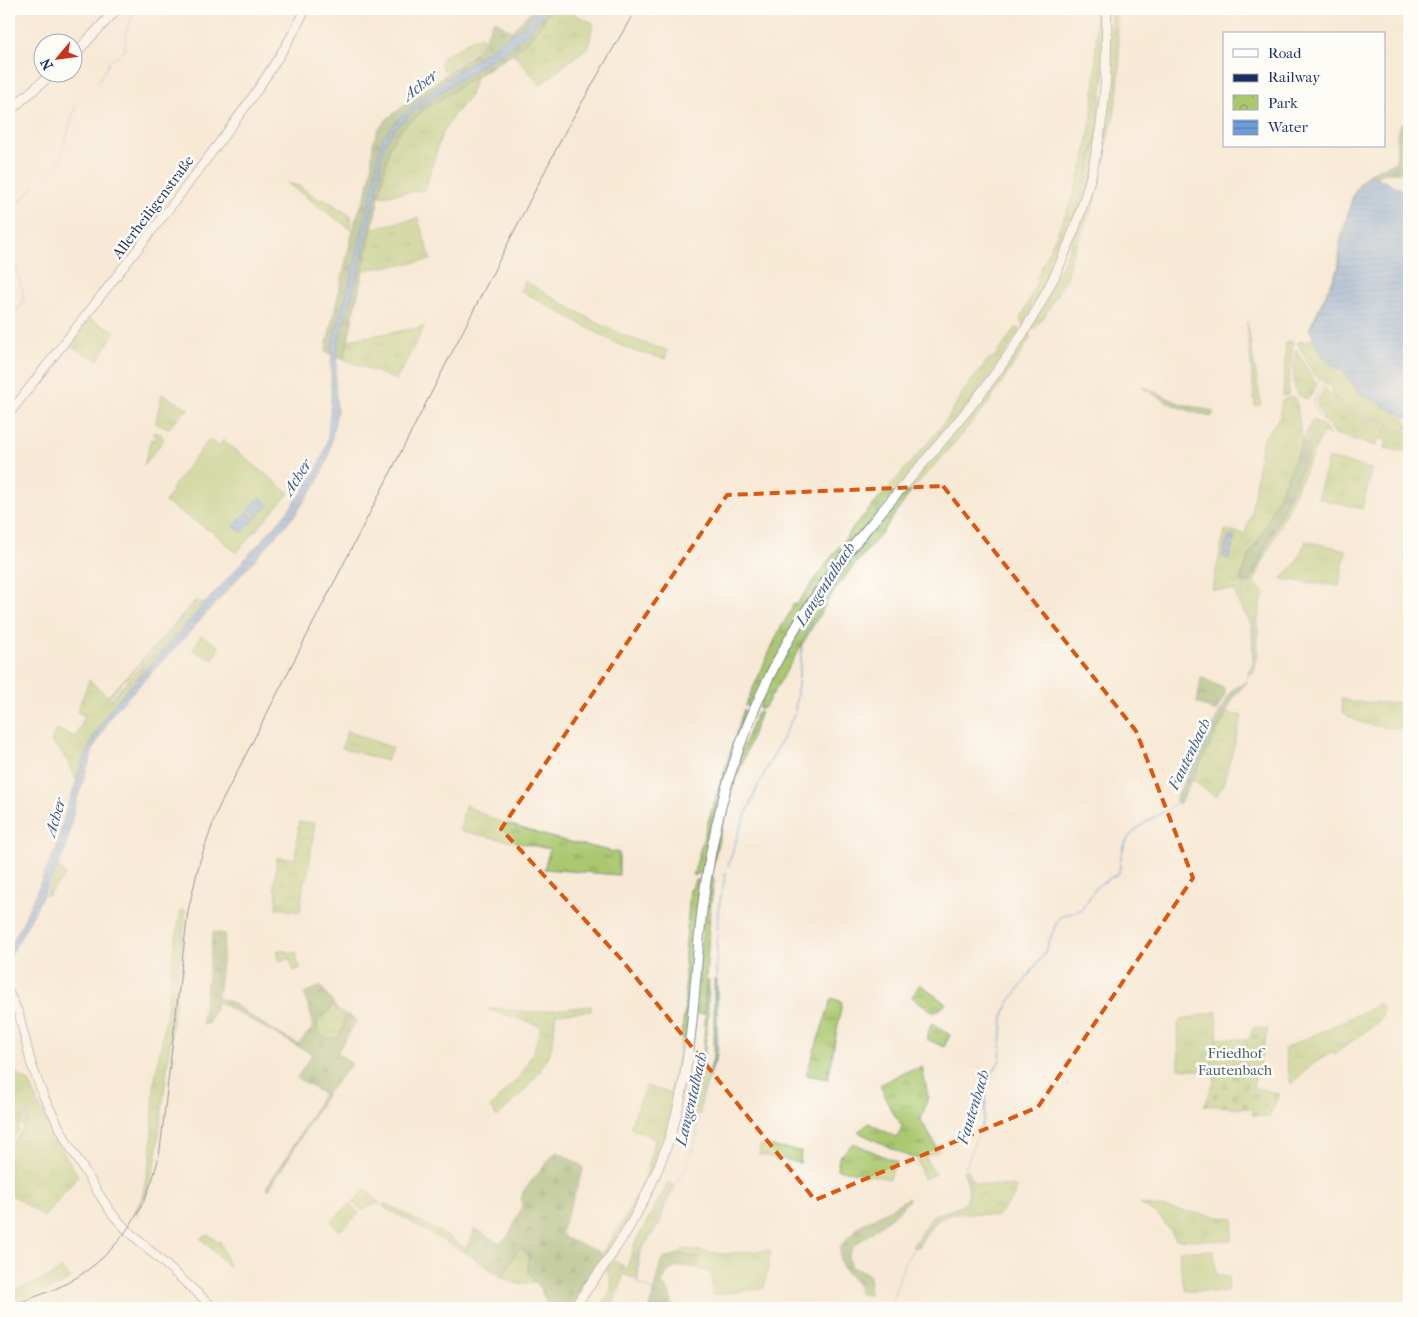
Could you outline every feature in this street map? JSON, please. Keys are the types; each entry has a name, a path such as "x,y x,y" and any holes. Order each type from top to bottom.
{"main road":[{"path":"82,47 118,9"},
{"path":"574,1308 605,1265 632,1222 669,1139 682,1092 690,1044 706,874 713,835 734,759 748,723 781,654 822,587 983,390 1011,352 1048,288 1078,217 1098,142 1106,81 1107,9"},
{"path":"9,111 42,82"}],"street":[{"name":"Allerheiligenstraße","path":"9,414 224,137 264,81 306,9"},
{"path":"9,993 19,1014 31,1064 42,1092 67,1142 102,1199 127,1230 214,1308"}],"highlighted area":[{"path":"943,486 1136,731 1193,878 1038,1107 815,1200 621,959 501,829 727,495"}],"green space":[{"path":"533,9 538,9 521,28 437,86 391,126 378,153 376,173 331,354 325,352 355,221 367,191 371,172 373,143 378,129 388,118 475,52 483,42 494,20 512,31"},
{"path":"546,9 551,9 528,41 513,53 425,109 400,130 390,146 344,359 337,356 338,343 360,267 385,142 396,127 418,108 528,32"},
{"path":"551,9 563,9 593,23 589,46 540,85 513,53 534,32"},
{"path":"1096,9 1104,9 1104,74 1096,138 1075,218 1053,271 1023,325 1021,319 1038,280 1036,279 1068,208 1083,163 1094,97"},
{"path":"1111,9 1115,9 1120,62 1118,89 1114,116 1101,164 1094,204 1071,257 1066,278 1044,317 1032,329 1031,326 1069,250 1109,89"},
{"path":"481,36 483,39 476,48 447,71 443,70 440,62 443,60 442,56 454,51 471,39"},
{"path":"477,75 469,97 453,116 441,136 425,190 379,196 389,147 403,126 427,106"},
{"path":"1409,120 1409,171 1381,174 1374,178 1341,284 1313,337 1309,329 1338,268 1340,240 1353,195 1369,173 1395,162 1397,133 1401,124"},
{"path":"287,183 299,186 320,200 325,199 352,217 350,229"},
{"path":"418,218 431,260 362,270 372,228"},
{"path":"525,281 611,330 667,350 666,359 621,346 520,290"},
{"path":"1341,284 1409,371 1403,417 1409,429 1363,416 1341,405 1334,397 1331,387 1314,375 1297,342 1308,341 1313,337"},
{"path":"89,319 115,331 98,361 69,345"},
{"path":"1247,322 1261,404 1255,406"},
{"path":"424,327 396,380 344,359 347,340"},
{"path":"1016,328 1020,329 1020,331 984,385 833,567 752,706 745,706 780,629 791,611 793,603 796,605 852,529 934,436 951,413 965,389 989,359 993,359"},
{"path":"1027,334 1030,334 1030,339 990,401 914,487 884,530 850,570 830,597 765,707 760,709 759,707 784,657 802,625 833,578"},
{"path":"1286,341 1293,342 1288,395 1283,396"},
{"path":"1296,349 1317,384 1310,397 1306,399 1299,396 1294,384"},
{"path":"1142,386 1179,403 1213,411 1213,415 1210,417 1177,407 1145,390"},
{"path":"1325,388 1343,408 1353,414 1369,421 1409,432 1409,450 1403,452 1385,448 1387,441 1379,438 1376,446 1335,434 1328,424 1322,420 1323,415 1317,404"},
{"path":"162,394 189,409 169,428 157,424 156,420"},
{"path":"1291,397 1296,398 1302,442 1313,419 1324,426 1327,432 1323,432 1254,581 1255,585 1265,593 1259,612 1257,662 1254,672 1247,674 1253,662 1251,624 1239,605 1235,591 1212,589 1225,530 1245,534 1251,514 1262,441 1280,416 1282,400","holes":["1302,443 1310,449 1249,584 1240,579"]},
{"path":"155,432 161,434 164,439 144,466 151,438 155,440 157,437 153,434"},
{"path":"209,439 218,447 223,440 289,493 236,553 211,530 165,502 172,491 171,489"},
{"path":"1302,443 1306,443 1310,449 1249,584 1243,583 1240,579 1251,552 1261,536"},
{"path":"1328,458 1372,469 1362,509 1318,498"},
{"path":"1306,541 1346,550 1339,586 1281,579 1296,563"},
{"path":"196,600 198,601 109,697 108,696"},
{"path":"200,602 205,604 115,703 111,699"},
{"path":"201,635 219,646 213,660 193,650"},
{"path":"1201,677 1225,689 1225,694 1216,712 1197,703"},
{"path":"89,680 115,703 91,741 76,780 66,759 51,742 56,729 76,737 85,716 77,712"},
{"path":"1248,681 1234,697 1178,804 1175,800 1228,696 1232,690"},
{"path":"1341,698 1352,702 1409,703 1409,728 1374,726 1356,720 1342,711"},
{"path":"744,709 748,716 716,809 703,872 693,876 708,822"},
{"path":"757,712 761,712 725,813 712,869 717,829 722,809"},
{"path":"1226,713 1242,716 1224,782 1216,797 1192,780"},
{"path":"347,731 393,748 386,761 342,748"},
{"path":"465,805 495,820 557,839 619,853 619,875 544,869 550,849 460,831"},
{"path":"299,822 315,823 307,879 304,879 300,912 276,908 277,890 274,889 277,857 295,859"},
{"path":"59,867 65,873 64,877 47,896 46,895"},
{"path":"710,876 713,876 714,882 710,910 704,1014 696,1014 702,930"},
{"path":"698,879 701,883 683,1071 665,1141 655,1163 652,1165 654,1171 630,1218 570,1308 565,1308 598,1262 600,1255 626,1217 646,1175 655,1139 630,1127 646,1086 670,1093 678,1059 685,1009 685,955 690,889 692,889 694,882"},
{"path":"181,910 186,911 156,1159 146,1195 136,1215 134,1213 142,1197 151,1156 154,1085 167,1011 172,959"},
{"path":"213,932 225,934 218,998 229,1001 275,1032 298,1044 312,1029 312,1019 304,993 321,986 333,1003 330,1010 317,1022 320,1034 328,1038 339,1035 343,1029 345,1015 348,1014 357,1020 337,1052 352,1064 328,1092 269,1190 266,1187 287,1157 323,1094 297,1078 312,1054 218,1002 208,1024 202,1024"},
{"path":"278,950 297,953 297,961 301,968 294,971 289,958 279,961 277,957"},
{"path":"707,980 709,980 708,1016 702,1075 709,1074 714,1054 714,980 717,980 717,1055 702,1098 700,1114 691,1114 703,1060"},
{"path":"920,984 946,1004 935,1013 912,997"},
{"path":"832,998 842,1002 828,1079 806,1075"},
{"path":"333,1003 337,1010 345,1015 343,1029 336,1037 328,1038 320,1034 317,1022 330,1010"},
{"path":"1377,1003 1382,1007 1383,1012 1377,1023 1335,1054 1333,1051 1312,1065 1291,1084 1284,1049 1376,1006"},
{"path":"591,1006 591,1011 556,1014 552,1045 543,1066 529,1085 497,1117 490,1107 522,1074 534,1050 541,1026 489,1010 491,1008 534,1012"},
{"path":"1217,1011 1217,1038 1210,1072 1179,1068 1178,1025 1181,1020"},
{"path":"932,1023 950,1035 944,1047 927,1039"},
{"name":"Friedhof Fautenbach","path":"1253,1027 1268,1029 1253,1087 1279,1094 1269,1117 1252,1115 1253,1109 1204,1105 1213,1085 1215,1073 1210,1072 1217,1038 1249,1040"},
{"path":"922,1067 928,1096 921,1120 939,1151 925,1157 935,1174 923,1179 917,1158 910,1157 858,1132 869,1123 897,1138 902,1126 890,1108 880,1085 900,1074"},
{"path":"9,1068 30,1083 37,1101 9,1144"},
{"path":"38,1103 78,1176 44,1217 9,1193 9,1148 24,1128 22,1126"},
{"path":"853,1143 897,1162 889,1179 837,1169 839,1157"},
{"path":"760,1145 801,1151 800,1163 759,1155"},
{"path":"558,1152 582,1166 583,1171 561,1232 565,1238 598,1251 600,1255 598,1262 565,1308 549,1308 540,1289 528,1272 528,1256 522,1248 516,1251 503,1278 464,1252 475,1228 497,1242 501,1242 508,1236 522,1207 521,1198 524,1190 555,1153"},
{"path":"968,1170 974,1183 1016,1187 1014,1197 996,1217 964,1213 940,1219 932,1226 918,1247 912,1247 933,1215 952,1210 964,1203 969,1192 963,1171"},
{"path":"669,1182 675,1187 665,1205 660,1223 641,1250 638,1280 625,1275 635,1243"},
{"path":"366,1189 380,1204 373,1204 362,1211 353,1202"},
{"path":"908,1198 909,1200 899,1211 853,1247 848,1257 851,1267 870,1276 869,1295 859,1294 857,1284 843,1268 840,1260 840,1247 859,1226"},
{"path":"385,1203 466,1248 464,1252 382,1206"},
{"path":"350,1204 359,1213 340,1231 331,1221"},
{"path":"1140,1204 1234,1219 1231,1241 1176,1239 1161,1218"},
{"path":"209,1235 217,1242 220,1241 229,1267 200,1238"},
{"path":"522,1248 528,1256 528,1272 535,1282 517,1284 503,1278 516,1251"},
{"path":"683,1249 722,1254 771,1250 764,1288 713,1295 711,1273 696,1268 699,1262 680,1253"},
{"path":"1179,1250 1214,1251 1216,1275 1229,1276 1227,1292 1186,1291 1181,1274"},
{"path":"680,1253 698,1258 699,1262 696,1268 684,1266 675,1268 667,1273 664,1278 662,1284 668,1290 674,1308 650,1308 660,1264 663,1259"},
{"path":"613,1260 625,1267 620,1287 611,1308 599,1308 611,1290 611,1281 606,1269"},
{"path":"61,1268 71,1279 9,1306 9,1292 52,1276"}],"water":[{"path":"538,9 546,9 528,32 506,50 418,108 396,127 385,142 360,267 338,343 335,382 337,412 328,459 318,481 295,515 187,635 113,713 94,747 75,806 65,852 9,958 9,948 22,924 56,848 66,811 87,750 109,710 281,519 302,493 317,469 325,450 328,436 332,345 354,267 382,139 400,117 437,86 521,28"},
{"path":"1370,174 1409,193 1409,419 1358,392 1344,372 1329,363 1320,352 1310,329 1339,269 1341,248 1354,195"},
{"path":"260,497 269,505 257,517 249,509"},
{"path":"247,511 256,519 242,533 234,526"},
{"path":"1229,536 1235,537 1229,560 1222,556"}],"waterway":[{"path":"98,81 111,60 116,58 125,49 126,30 133,14 141,9"},
{"path":"45,176 60,160 76,104"},
{"name":"Fautenbach","path":"1373,177 1382,168 1409,167"},
{"path":"9,218 16,206 34,186"},
{"path":"9,243 23,296 21,306 9,314"},
{"name":"Fautenbach","path":"1320,417 1314,406 1314,400 1334,365"},
{"name":"Fautenbach","path":"890,1308 904,1263 935,1217 962,1207 970,1195 970,1182 964,1171 984,1119 987,1088 1000,1060 1003,1017 1008,1004 1044,954 1058,919 1063,915 1082,909 1097,886 1119,873 1123,849 1133,832 1179,800 1230,696 1246,681 1254,664 1254,623 1242,601 1245,583 1318,422"},
{"name":"Langentalbach","path":"803,640 824,601 867,540"},
{"name":"Langentalbach","path":"795,711 802,647"},
{"name":"Langentalbach","path":"728,866 739,831 757,788 794,715"},
{"name":"Langentalbach","path":"652,1308 653,1292 650,1288 637,1283 638,1252 659,1219 670,1192 684,1172 697,1136 699,1104 717,1052 715,1010 718,911 726,872"}],"railway":[{"path":"9,1308 62,1286 87,1271 117,1242 130,1226 140,1209 149,1190 160,1150 188,911 199,864 218,809 566,130 636,9"}],"water label":[{"name":"Acher","path":"420,85"},
{"name":"Acher","path":"297,477"},
{"name":"Acher","path":"55,817"}]}
